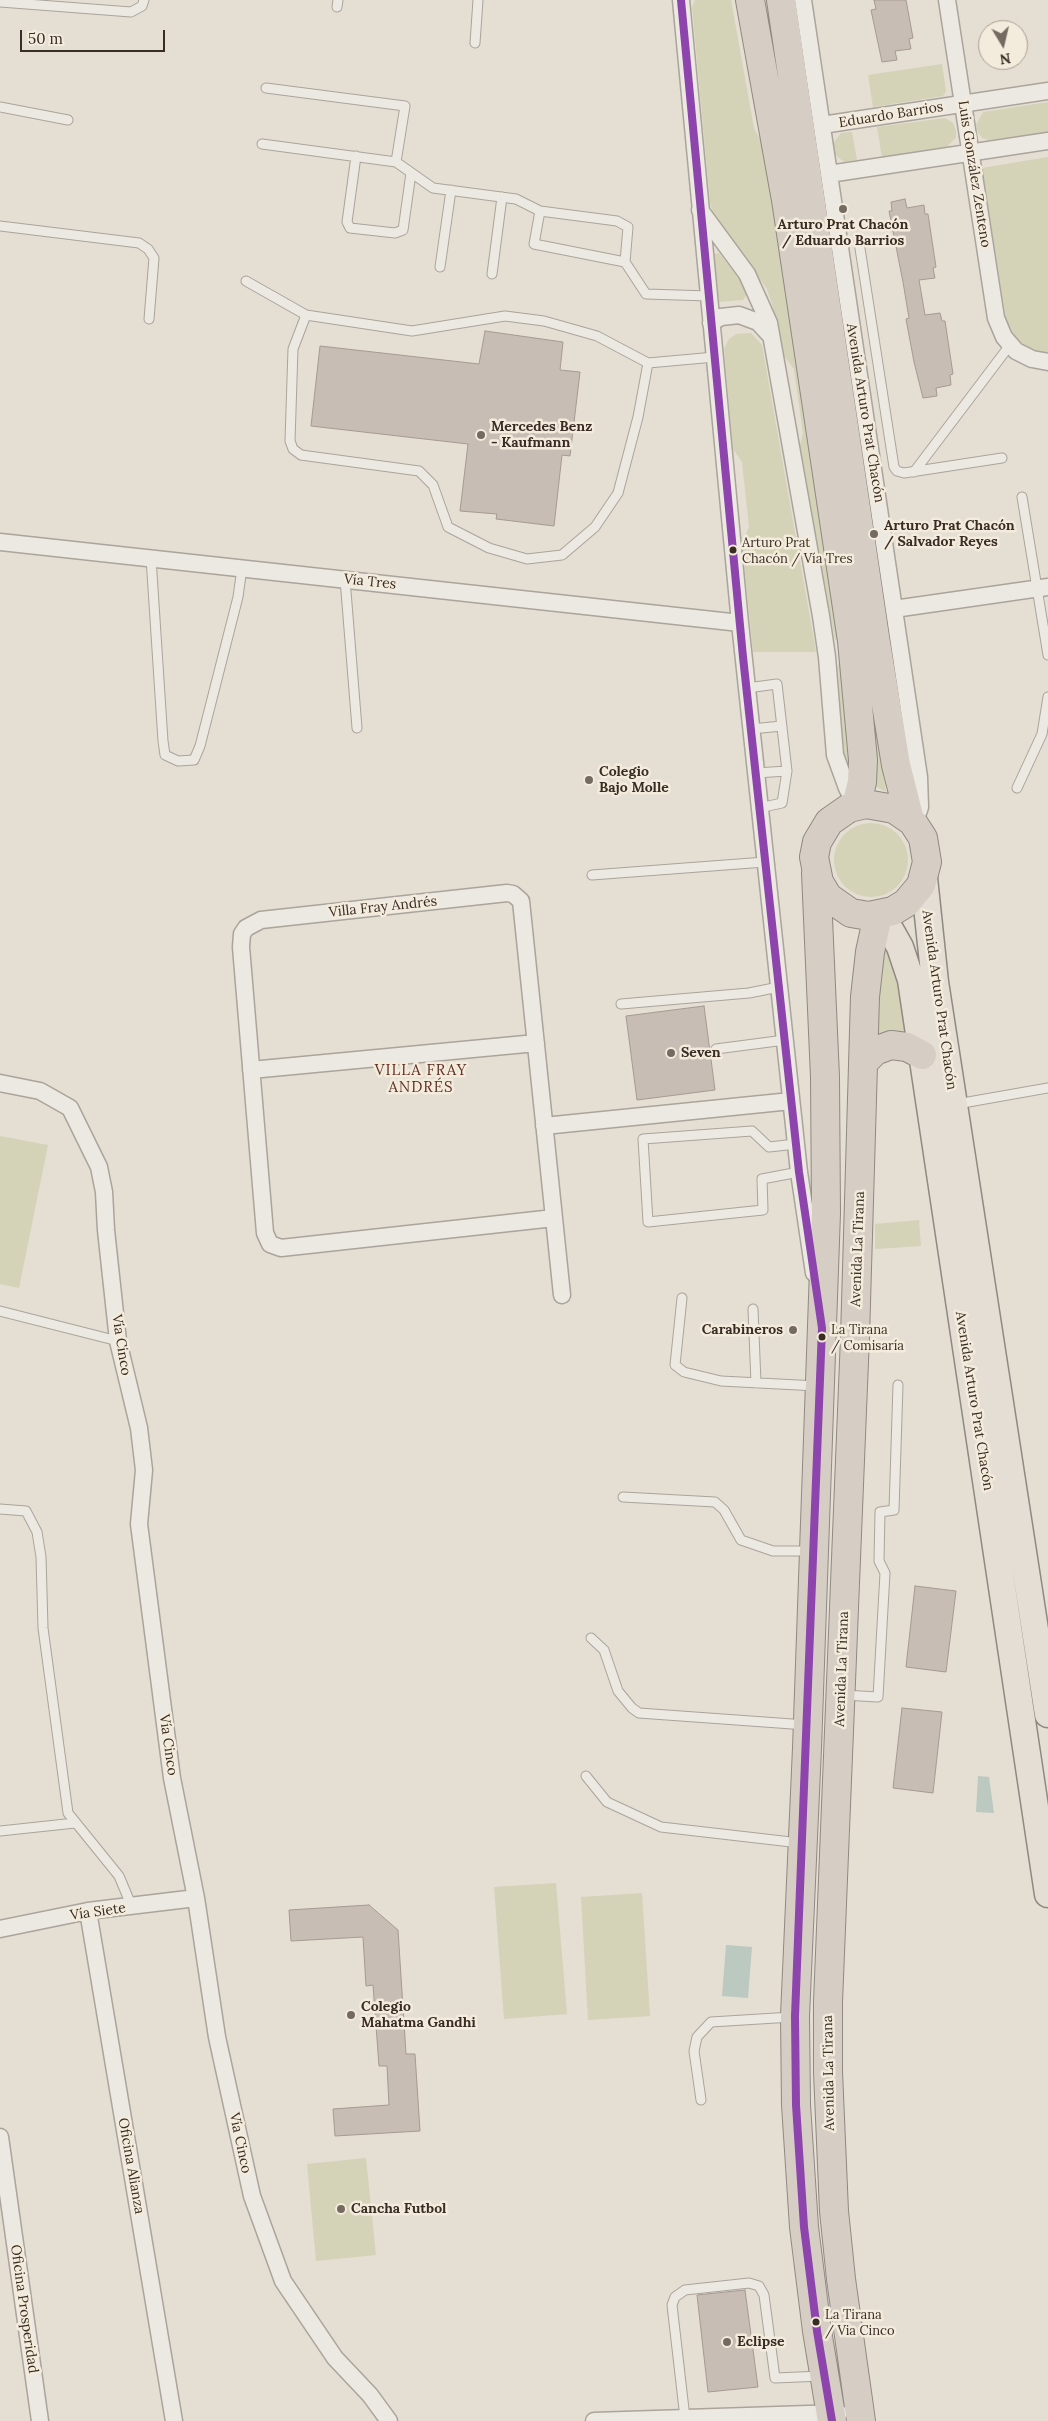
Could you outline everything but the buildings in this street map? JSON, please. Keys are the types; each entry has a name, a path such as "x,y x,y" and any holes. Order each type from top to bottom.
{"highway":[{"path":"750,0 786,200 851,632 863,760 862,782 856,806 885,806 894,809 912,822"},
{"name":"Avenida Arturo Prat Chacón","path":"782,0 878,655 896,765 912,822 922,838 926,854 924,878 917,892 906,903 893,911 878,916 851,913 835,904 823,890 816,873 815,850 824,828 842,812 856,806"},
{"path":"816,873 827,1145 808,1725 795,2016 801,2192 810,2279 832,2417"},
{"name":"Avenida La Tirana","path":"861,2416 835,2220 828,2072 828,2002 867,971 878,916"},
{"path":"863,1063 875,1051 891,1045 908,1047 922,1055"}],"main road":[{"name":"Avenida Arturo Prat Chacón","path":"924,878 931,953 954,1104 1041,1633 1048,1714"},
{"name":"Avenida Arturo Prat Chacón","path":"878,916 891,931 906,963 922,1055 1048,1894"}],"street":[{"path":"681,0 746,688 799,1172 822,1328"},
{"name":"Avenida Arturo Prat Chacón","path":"803,0 920,787 920,807 912,822"},
{"name":"Luis González Zenteno","path":"947,0 996,318 999,328 1010,345"},
{"name":"Eduardo Barrios","path":"822,125 1048,91"},
{"path":"829,174 1048,141"},
{"path":"700,210 747,274 762,304 772,337 823,632 835,756 856,806"},
{"path":"711,322 729,315 749,317 758,322 772,337"},
{"path":"1010,345 1024,356 1048,362"},
{"name":"Vía Tres","path":"0,542 740,623"},
{"path":"894,608 1043,587"},
{"name":"Villa Fray Andrés","path":"554,1218 281,1248 270,1244 265,1233 240,940 250,924 262,920 507,893 517,897 524,907 562,1295"},
{"path":"251,1070 536,1043"},
{"name":"Vía Cinco","path":"0,1083 40,1091 70,1108 99,1167 104,1192 118,1341 139,1428 144,1470 139,1524 172,1778 196,1898 217,2036 255,2204 284,2281 335,2358 370,2395 389,2421"},
{"path":"544,1126 791,1101"},
{"name":"Vía Siete","path":"0,1929 88,1911 196,1898"},
{"name":"Oficina Alianza","path":"88,1911 174,2421"},
{"name":"Oficina Prosperidad","path":"0,2137 40,2421"},
{"path":"594,2421 861,2416"}],"lane":[{"path":"0,2 131,12 142,6 144,0"},
{"path":"475,43 478,0"},
{"path":"266,88 405,106 396,162"},
{"path":"0,107 68,120"},
{"path":"262,144 396,162 433,188 516,199 540,210 618,221 628,227 625,262 646,294 709,296"},
{"path":"356,156 347,222 350,228 395,234 403,230 411,172"},
{"path":"440,267 451,190"},
{"path":"492,274 502,197"},
{"path":"540,210 534,244 625,262"},
{"path":"0,226 140,243 148,249 154,258 149,319"},
{"path":"859,242 894,467 897,471 914,472 1002,458"},
{"path":"246,281 306,315 412,331 505,316 544,321 597,336 648,363 715,357"},
{"path":"306,315 293,349 290,441 293,450 301,455 419,471 432,485 448,527 489,548 527,559 562,555 595,527 618,493 638,417 648,363"},
{"path":"914,472 1010,345"},
{"path":"1022,497 1043,587 1048,655"},
{"path":"151,558 164,748 165,755 178,761 194,760 200,746 238,597 242,568"},
{"path":"346,579 357,728"},
{"path":"746,688 777,684 787,771 782,802 759,808"},
{"path":"1017,788 1042,734 1048,697"},
{"path":"751,729 782,726"},
{"path":"756,773 787,771"},
{"path":"592,875 765,862"},
{"path":"621,1004 749,993 779,987"},
{"path":"716,1049 785,1040"},
{"path":"954,1104 1048,1088"},
{"path":"796,1144 769,1147 752,1131 644,1139 648,1222 763,1210 762,1179 799,1172"},
{"path":"682,1298 675,1364 684,1372 721,1382 820,1386"},
{"path":"753,1309 756,1384"},
{"path":"0,1311 118,1341"},
{"path":"841,1695 878,1697 885,1573 879,1561 880,1512 894,1510 898,1385"},
{"path":"623,1497 714,1502 724,1510 741,1540 773,1551 814,1551"},
{"path":"0,1509 26,1511 37,1532 41,1557 44,1638 68,1813 119,1876 132,1907"},
{"path":"591,1638 604,1650 618,1691 632,1708 639,1713 808,1725"},
{"path":"586,1776 608,1802 661,1827 803,1843"},
{"path":"0,1831 75,1822"},
{"path":"702,2100 694,2052 697,2037 711,2022 795,2016"},
{"path":"685,2418 672,2305 675,2296 685,2290 749,2283 759,2286 764,2295 775,2378 824,2376"}],"shaded area":[{"path":"695,0 731,0 754,128 763,145 782,253 842,638 835,640 800,445 803,433 794,369 784,356 779,326 767,289 712,211 692,7"},
{"path":"942,64 946,91 943,96 873,107 868,75"},
{"path":"1048,102 1048,132 989,140 982,138 978,132 976,125 983,112"},
{"path":"945,118 953,123 956,131 956,137 947,147 882,157 877,127"},
{"path":"852,132 857,160 844,162 834,154 832,145 841,133"},
{"path":"1048,157 1048,354 1031,350 1016,338 1006,320 982,168"},
{"path":"719,253 749,292 743,300 719,302 714,254"},
{"path":"751,333 762,345 816,652 753,652 742,543 749,527 742,462 733,449 724,350 728,340 736,334"},
{"path":"867,641 886,792 875,786 861,642"},
{"path":"847,663 851,771 842,756 838,665"},
{"path":"864,823 878,823 892,829 902,839 908,853 906,874 892,891 878,897 864,897 850,891 840,881 834,867 834,853 840,839 850,829"},
{"path":"883,946 897,968 908,1034 891,1031 874,1039"},
{"path":"0,1136 48,1145 19,1288 0,1284"},
{"path":"919,1220 921,1246 875,1249 875,1224"},
{"path":"978,1776 989,1777 994,1813 976,1812"},
{"path":"556,1883 567,2014 504,2019 494,1887"},
{"path":"642,1893 650,2016 588,2020 581,1897"},
{"path":"726,1945 752,1947 748,1998 722,1996"},
{"name":"Cancha Futbol","path":"366,2158 376,2255 316,2261 307,2164"}],"transit line":[{"path":"681,0 743,657 799,1172 822,1328 795,2016 796,2105 804,2227 817,2331 832,2421"}],"place":[{"name":"Arturo Prat Chacón / Eduardo Barrios","path":"843,209"},
{"name":"Mercedes Benz - Kaufmann","path":"481,435"},
{"name":"Arturo Prat Chacón / Salvador Reyes","path":"874,534"},
{"name":"Arturo Prat Chacón / Vía Tres","path":"733,550"},
{"name":"Colegio Bajo Molle","path":"589,780"},
{"name":"Seven","path":"671,1053"},
{"name":"Carabineros","path":"793,1330"},
{"name":"La Tirana / Comisaría","path":"822,1337"},
{"name":"Colegio Mahatma Gandhi","path":"351,2015"},
{"name":"Cancha Futbol","path":"341,2209"},
{"name":"La Tirana / Via Cinco","path":"816,2322"},
{"name":"Eclipse","path":"727,2342"}],"district":[{"name":"VILLA FRAY ANDRÉS","path":"421,1080"}]}
